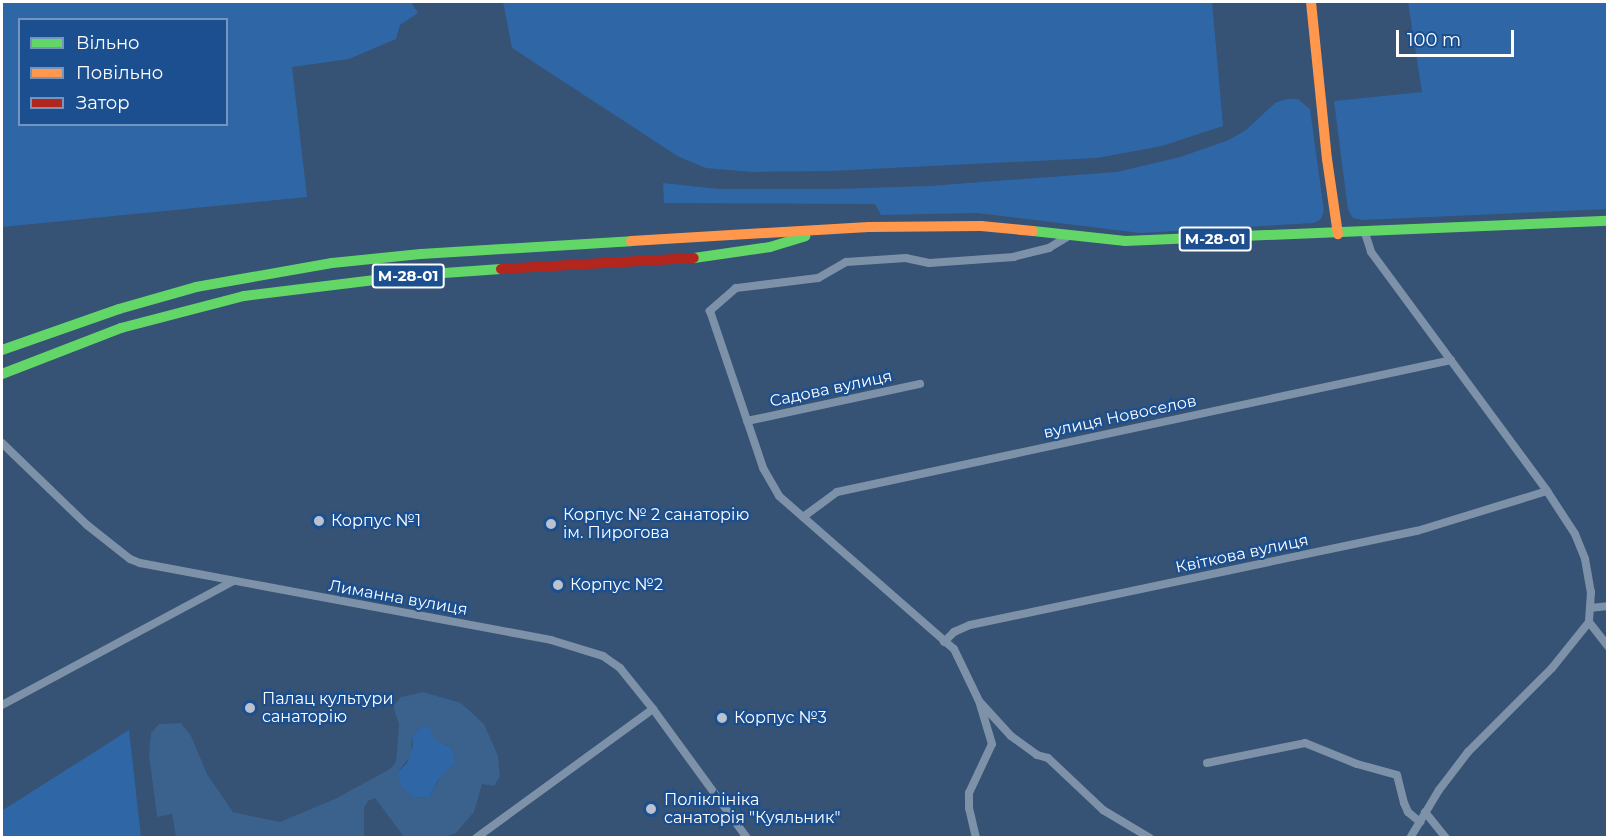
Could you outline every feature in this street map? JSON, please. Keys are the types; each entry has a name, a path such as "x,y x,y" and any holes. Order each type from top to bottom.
{"main road":[{"path":"1311,2 1327,159 1338,234"},
{"name":"М-28-01","path":"2,350 119,309 196,287 332,263 421,254 869,227 981,226 1125,241 1365,233 1608,221"},
{"name":"М-28-01","path":"2,374 121,328 244,296 416,275 562,264 715,257 770,247 824,231"}],"street":[{"path":"1365,233 1371,252 1547,491 1575,534 1585,559 1591,592 1589,622 1552,668 1468,752 1410,837"},
{"path":"976,837 969,808 969,793 992,744 979,701 954,649 779,496 763,468 710,311 736,288 818,278 846,262 906,258 929,263 1014,257 1049,249 1068,236"},
{"name":"вулиця Новоселов","path":"802,517 837,492 1451,360"},
{"name":"Садова вулиця","path":"747,421 920,384"},
{"name":"Лиманна вулиця","path":"2,443 87,525 130,559 147,565 573,645 603,656 620,668 653,709 747,837"},
{"name":"Квіткова вулиця","path":"944,642 954,632 970,625 1417,531 1547,491"},
{"path":"2,705 233,581"},
{"path":"1590,608 1608,606"},
{"path":"1589,622 1608,646"},
{"path":"945,651 954,649"},
{"path":"979,701 1011,736 1037,755 1048,758 1103,810 1150,837"},
{"path":"476,837 653,709"},
{"path":"992,744 1011,736"},
{"path":"1207,763 1305,743 1358,764 1397,775 1408,812 1420,822"},
{"path":"1425,812 1446,837"}],"shaded area":[{"path":"2,2 411,2 418,13 400,25 396,39 349,59 292,67 307,197 2,227"},
{"path":"503,2 1212,2 1223,126 1162,146 1097,158 830,171 752,172 706,168 679,157 512,48"},
{"path":"1408,2 1607,2 1607,209 1363,220 1353,218 1348,210 1334,101 1422,92"},
{"path":"1287,99 1298,99 1310,109 1324,211 1321,219 1314,223 1140,233 977,213 881,215 875,204 664,203 663,183 719,189 834,189 929,186 1117,172 1180,157 1229,140 1246,130 1275,103"},
{"path":"423,692 461,703 484,724 498,756 500,776 494,786 482,784 474,812 456,833 445,837 404,837 375,798 368,801 364,808 364,837 176,837 172,814 157,817 149,754 151,733 159,724 181,723 191,736 207,774 233,812 280,822 335,799 390,769 396,762 399,724 393,706 401,697","holes":["423,726 430,727 434,740 452,747 455,763 440,777 430,797 415,798 402,788 397,773 411,755 412,735"]},
{"path":"423,726 430,727 439,742 452,747 455,763 438,780 430,797 414,798 402,788 397,773 407,763 413,745 412,735"},
{"path":"129,730 141,837 2,837 2,808 3,810"}],"traffic: fast":[{"path":"1033,231 1125,241 1608,221"},
{"path":"694,258 770,247 805,236"},
{"path":"2,350 119,309 196,287 332,263 421,254 631,241"},
{"path":"2,374 121,328 244,296 416,275 501,269"}],"traffic: slow":[{"path":"1311,2 1327,159 1338,234"},
{"path":"631,241 869,227 981,226 1033,231"}],"traffic: jam":[{"path":"501,269 694,258"}],"place":[{"name":"Корпус №1","path":"319,521"},
{"name":"Корпус № 2 санаторію ім. Пирогова","path":"551,524"},
{"name":"Корпус №2","path":"558,585"},
{"name":"Палац культури санаторію","path":"250,708"},
{"name":"Корпус №3","path":"722,718"},
{"name":"Поліклініка санаторія \"Куяльник\"","path":"651,809"}]}
